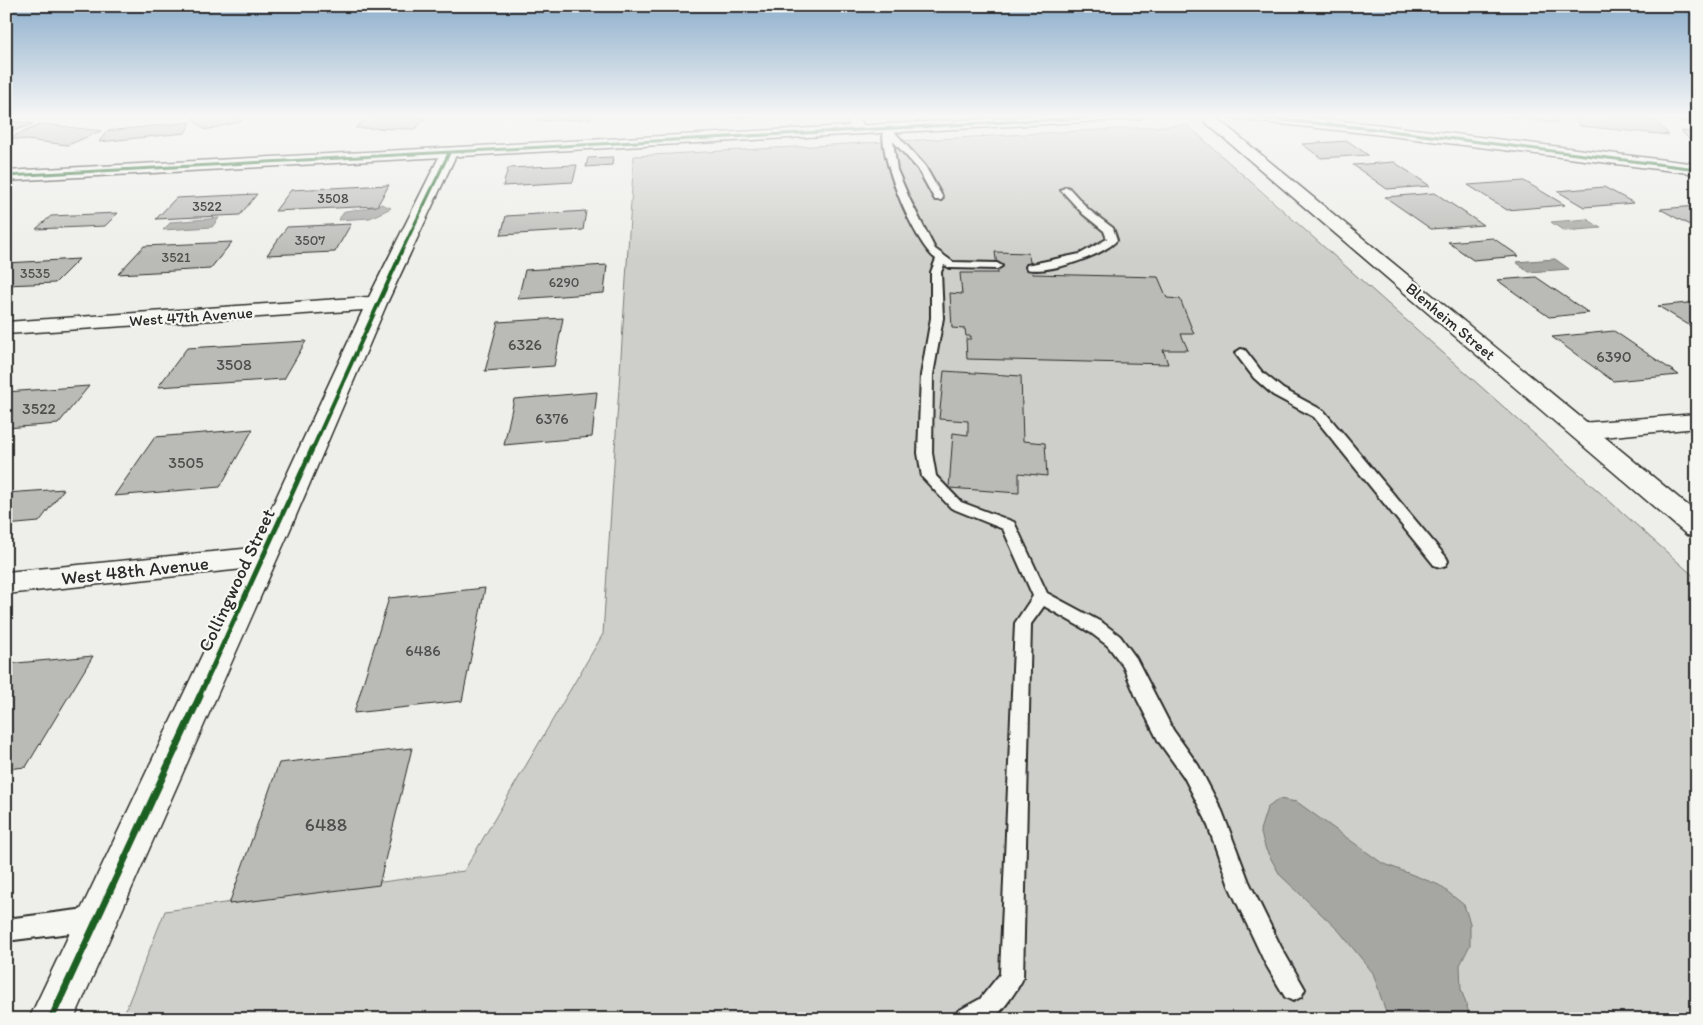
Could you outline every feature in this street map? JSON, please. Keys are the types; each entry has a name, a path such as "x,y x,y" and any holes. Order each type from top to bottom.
{"street":[{"path":"6,176 260,163"},
{"name":"Collingwood Street","path":"51,1019 377,303 444,163"},
{"name":"Blenheim Street","path":"1261,163 1697,528"},
{"path":"1647,163 1697,169"},
{"name":"West 47th Avenue","path":"6,328 377,303"},
{"path":"1581,431 1697,420"},
{"name":"West 48th Avenue","path":"6,582 263,557"}],"lane":[{"path":"892,163 904,200 931,251 950,265 997,266"},
{"path":"917,163 938,198"},
{"path":"1031,267 1083,258 1100,251 1112,240 1109,230 1086,212 1066,190"},
{"path":"942,259 936,272 937,318 927,375 925,453 929,477 956,506 1009,526 1041,597 1097,628 1114,641 1130,662 1146,699 1166,736 1191,771 1215,818 1240,886 1273,955 1293,989"},
{"path":"1241,353 1258,375 1278,392 1319,414 1440,561"},
{"path":"966,1019 988,1007 1011,978 1023,623 1041,597"},
{"path":"6,930 98,918"}],"shaded area":[{"path":"634,163 1230,163 1697,579 1697,1019 122,1019 165,911 464,871 603,634"},
{"path":"381,204 391,208 370,218 338,220 345,211 364,209"},
{"path":"219,218 212,227 163,230 171,222"},
{"path":"1587,219 1601,228 1564,231 1551,222"},
{"path":"1555,259 1569,269 1529,272 1516,262"},
{"path":"1279,799 1297,802 1382,863 1439,885 1464,905 1470,923 1470,945 1460,965 1461,989 1471,1019 1388,1019 1373,973 1339,931 1280,875 1266,850 1260,830 1267,808"}],"building":[{"path":"587,163 612,163 612,165 586,167"},
{"path":"1395,163 1430,186 1387,189 1353,165"},
{"path":"577,165 573,182 503,186 508,168"},
{"path":"1524,181 1565,205 1507,210 1468,185"},
{"path":"389,185 377,206 275,211 291,190"},
{"path":"1604,187 1634,203 1584,207 1557,191"},
{"path":"1435,193 1483,225 1431,229 1385,197"},
{"path":"257,194 240,215 156,219 176,198"},
{"path":"1697,206 1697,229 1660,209"},
{"path":"586,211 583,230 501,235 506,216"},
{"path":"118,213 105,226 36,229 51,216"},
{"path":"351,224 335,252 267,255 287,227"},
{"path":"1493,238 1519,256 1473,260 1448,242"},
{"path":"232,242 210,269 118,274 144,246"},
{"path":"995,252 1028,253 1033,274 1158,277 1167,298 1180,299 1194,334 1181,334 1188,350 1163,350 1168,364 967,359 966,339 971,339 971,336 966,336 965,329 952,328 950,293 962,294 960,273 998,273"},
{"path":"79,259 55,283 6,285 6,263"},
{"path":"607,265 604,293 518,299 525,270"},
{"path":"1536,277 1589,313 1549,317 1497,280"},
{"path":"1697,302 1697,330 1658,306"},
{"path":"563,318 554,366 485,371 498,322"},
{"path":"1614,331 1679,375 1613,381 1552,337"},
{"path":"306,341 284,379 158,387 187,348"},
{"path":"944,371 1021,376 1023,441 1045,443 1047,476 1019,473 1019,493 949,488 953,433 968,435 968,421 939,419"},
{"path":"89,386 58,424 6,428 6,392"},
{"path":"597,392 592,437 504,445 514,399"},
{"path":"253,429 220,487 114,496 155,437"},
{"path":"64,489 39,522 6,525 6,493"},
{"path":"485,588 462,701 354,713 389,598"},
{"path":"93,656 26,767 6,769 6,664"},
{"path":"412,748 379,885 229,904 279,763"}],"cycle path":[{"path":"6,176 269,163"},
{"path":"51,1019 275,532 377,303 444,163"},
{"path":"1647,163 1697,169"}]}
